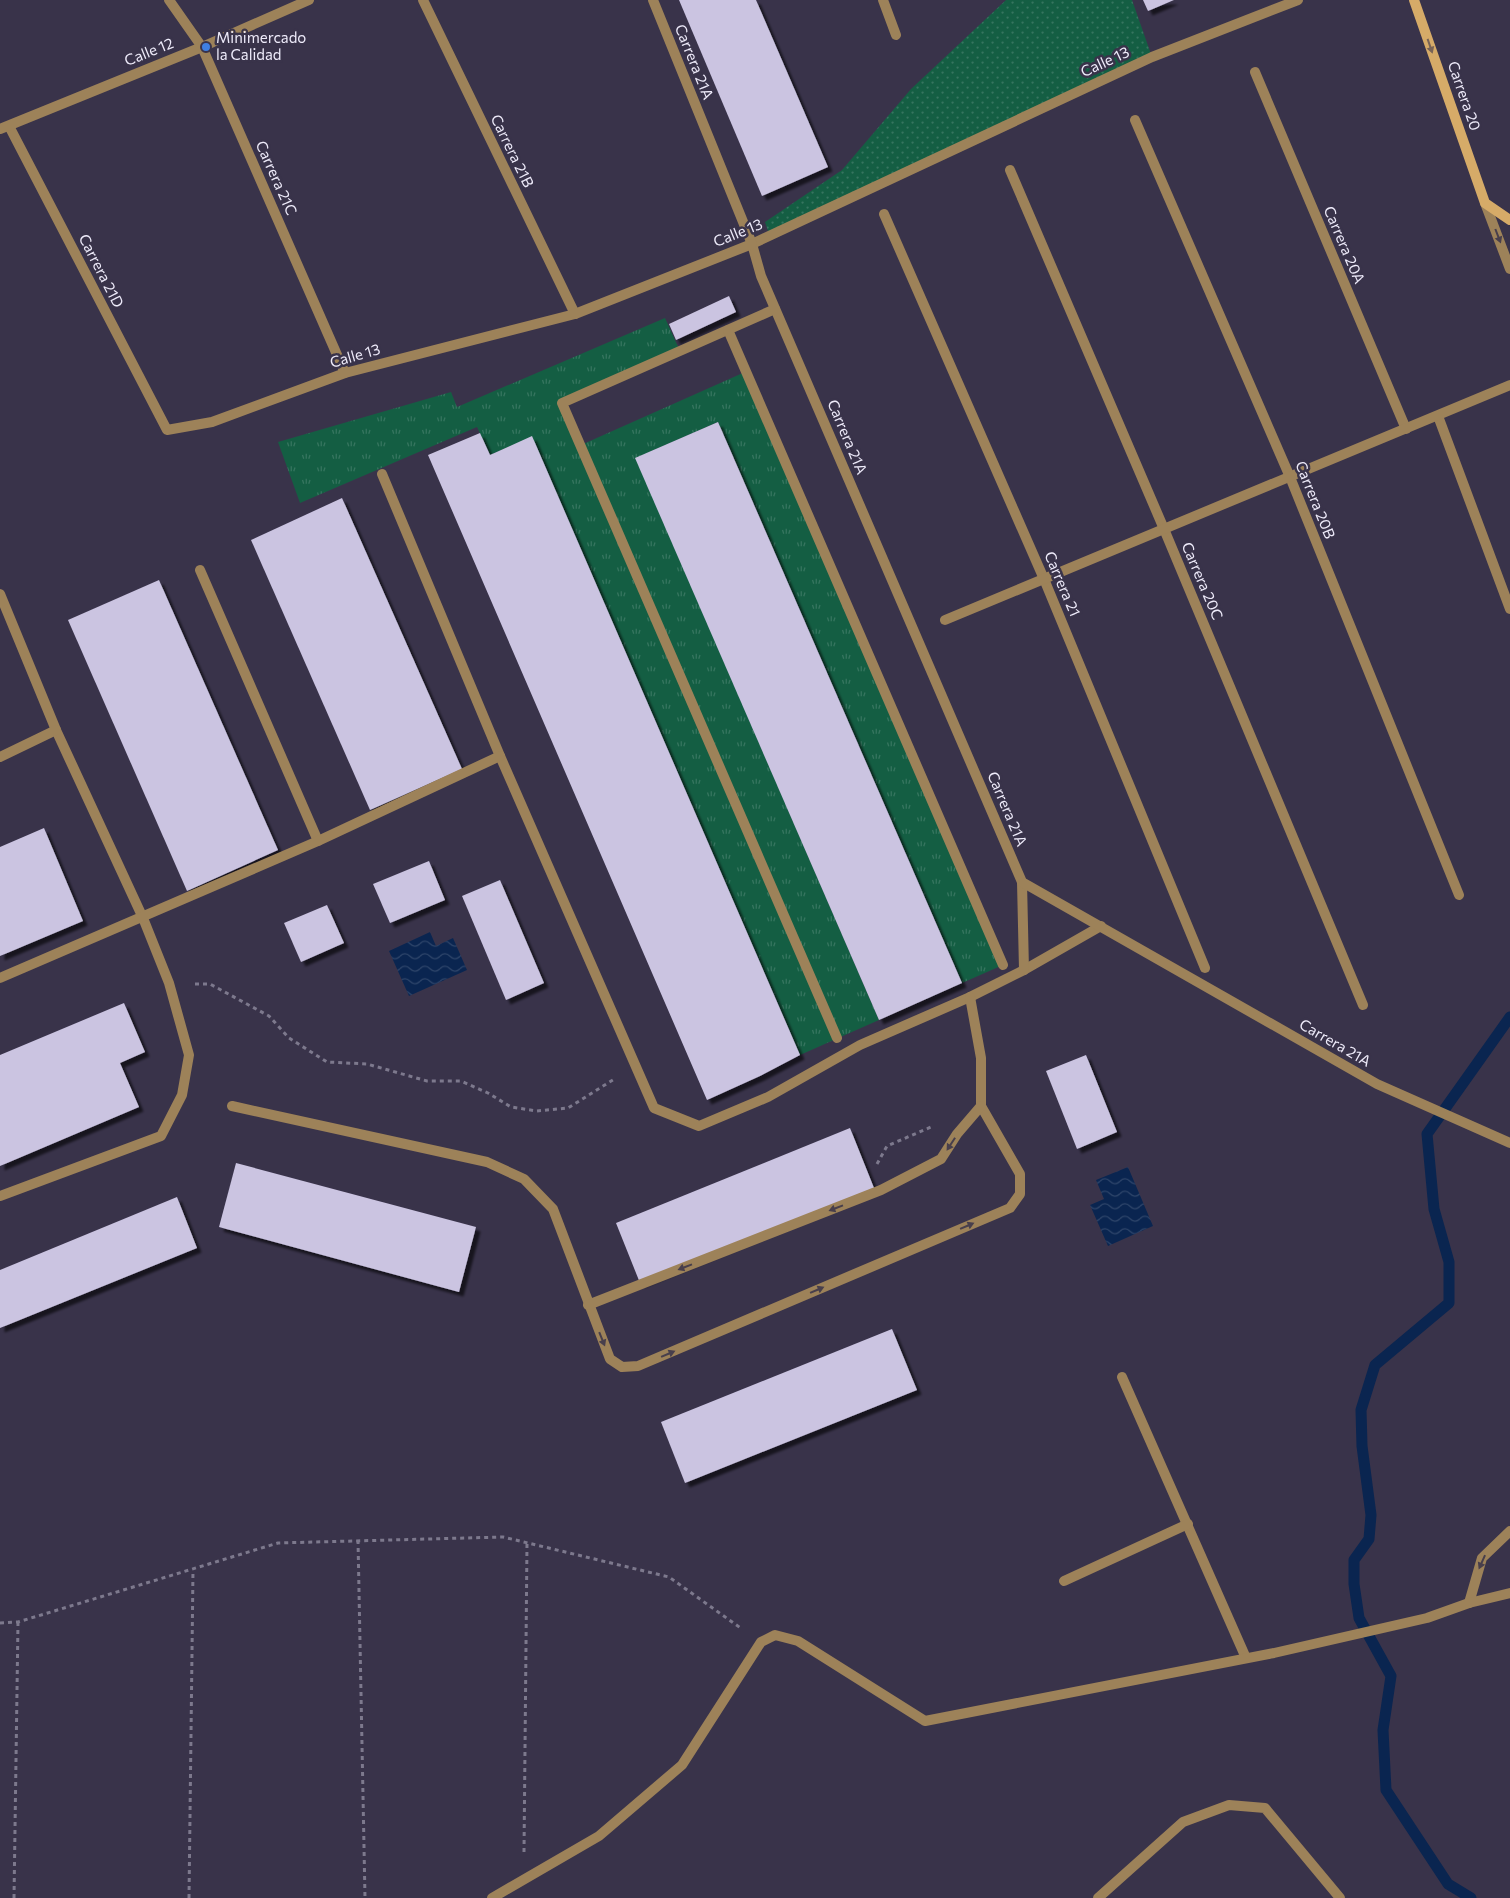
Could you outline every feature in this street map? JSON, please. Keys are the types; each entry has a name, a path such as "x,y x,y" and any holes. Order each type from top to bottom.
{"street":[{"name":"Carrera 21C","path":"170,0 202,47 345,373"},
{"name":"Calle 12","path":"4,127 202,47 308,0"},
{"name":"Carrera 21B","path":"423,0 575,314"},
{"name":"Carrera 21A","path":"653,0 752,244 761,276 1022,882 1024,970"},
{"path":"883,0 896,35"},
{"name":"Calle 13","path":"167,430 212,422 345,373 575,314 752,244 1152,56 1298,0"},
{"name":"Carrera 20","path":"1414,0 1485,203"},
{"name":"Carrera 20A","path":"1255,72 1406,429"},
{"name":"Carrera 20B","path":"1135,120 1290,477 1459,895"},
{"name":"Carrera 21D","path":"4,127 167,430"},
{"name":"Carrera 20C","path":"1010,170 1164,529 1363,1005"},
{"path":"1485,203 1510,220"},
{"path":"1485,203 1510,269"},
{"name":"Carrera 21","path":"884,214 1044,579 1204,968"},
{"path":"775,309 562,403 837,1038"},
{"path":"728,330 1002,966"},
{"path":"945,620 1510,385"},
{"path":"1438,416 1510,609"},
{"path":"382,474 500,756 654,1108 699,1126 768,1097 860,1046 970,997 1024,970 1101,926"},
{"path":"200,570 318,841"},
{"path":"0,594 56,730 143,918 169,983 189,1055 182,1095 161,1136 0,1196"},
{"path":"0,758 56,730"},
{"path":"0,978 318,841 500,756"},
{"name":"Carrera 21A","path":"1022,882 1377,1084 1507,1141"},
{"path":"232,1106 487,1162 524,1179 553,1209 610,1359 622,1367 638,1366 1010,1208 1020,1194 1020,1174 981,1106 981,1058 970,997"},
{"path":"588,1305 881,1190 941,1159 957,1134 981,1106"},
{"path":"1122,1377 1246,1658"},
{"path":"1064,1581 1188,1524"},
{"path":"1469,1603 1482,1558 1510,1530"},
{"path":"492,1898 599,1836 682,1765 761,1642 775,1635 798,1641 925,1721 1274,1653 1427,1618 1469,1603 1510,1593"},
{"path":"1101,1897 1183,1822 1229,1805 1265,1808 1340,1898"}],"path":[{"path":"169,983 210,984 269,1016 289,1038 327,1062 367,1064 427,1081 461,1081 488,1093 511,1107 537,1111 568,1108 636,1065"},
{"path":"881,1190 874,1170 887,1146 938,1124"},
{"path":"0,1622 18,1622 278,1543 503,1537 669,1577 761,1642"},
{"path":"358,1540 365,1898"},
{"path":"523,1880 527,1543"},
{"path":"189,1898 193,1570"},
{"path":"14,1898 18,1622"}],"green space":[{"path":"1006,0 1132,0 1152,57 770,237 765,222 842,170 911,89"},
{"path":"665,318 680,351 562,403 581,445 745,372 1003,965 962,983 718,422 636,458 879,1020 800,1055 532,437 490,455 477,427 300,503 278,442 451,392 457,407"}],"water":[{"path":"430,932 436,946 453,938 467,970 409,996 389,951"},
{"path":"1128,1167 1153,1226 1108,1246 1090,1205 1104,1199 1096,1180"}],"building":[{"path":"679,0 756,0 828,167 762,196"},
{"path":"1143,0 1174,0 1148,11"},
{"path":"729,296 736,312 676,340 669,324"},
{"path":"718,422 962,983 879,1020 635,458"},
{"path":"480,433 490,455 532,436 800,1055 707,1100 428,455"},
{"path":"342,498 462,769 370,810 251,540"},
{"path":"159,580 278,850 187,891 68,620"},
{"path":"44,828 83,921 0,956 0,847"},
{"path":"429,861 445,900 390,923 373,884"},
{"path":"500,880 544,983 506,1000 462,896"},
{"path":"327,905 344,943 301,962 284,923"},
{"path":"124,1003 145,1052 120,1063 139,1107 0,1166 0,1055"},
{"path":"1086,1055 1117,1132 1077,1149 1046,1071"},
{"path":"850,1128 874,1188 640,1283 616,1223"},
{"path":"236,1163 476,1227 459,1292 219,1227"},
{"path":"177,1197 197,1248 0,1328 0,1270"},
{"path":"892,1329 917,1390 685,1483 661,1422"}],"waterway":[{"path":"1471,1898 1448,1884 1386,1790 1383,1730 1391,1676 1359,1618 1354,1584 1354,1560 1369,1539 1371,1515 1362,1446 1361,1410 1375,1365 1449,1303 1449,1262 1434,1209 1427,1134 1510,1017"}],"place":[{"name":"Minimercado la Calidad","path":"206,47"}]}
